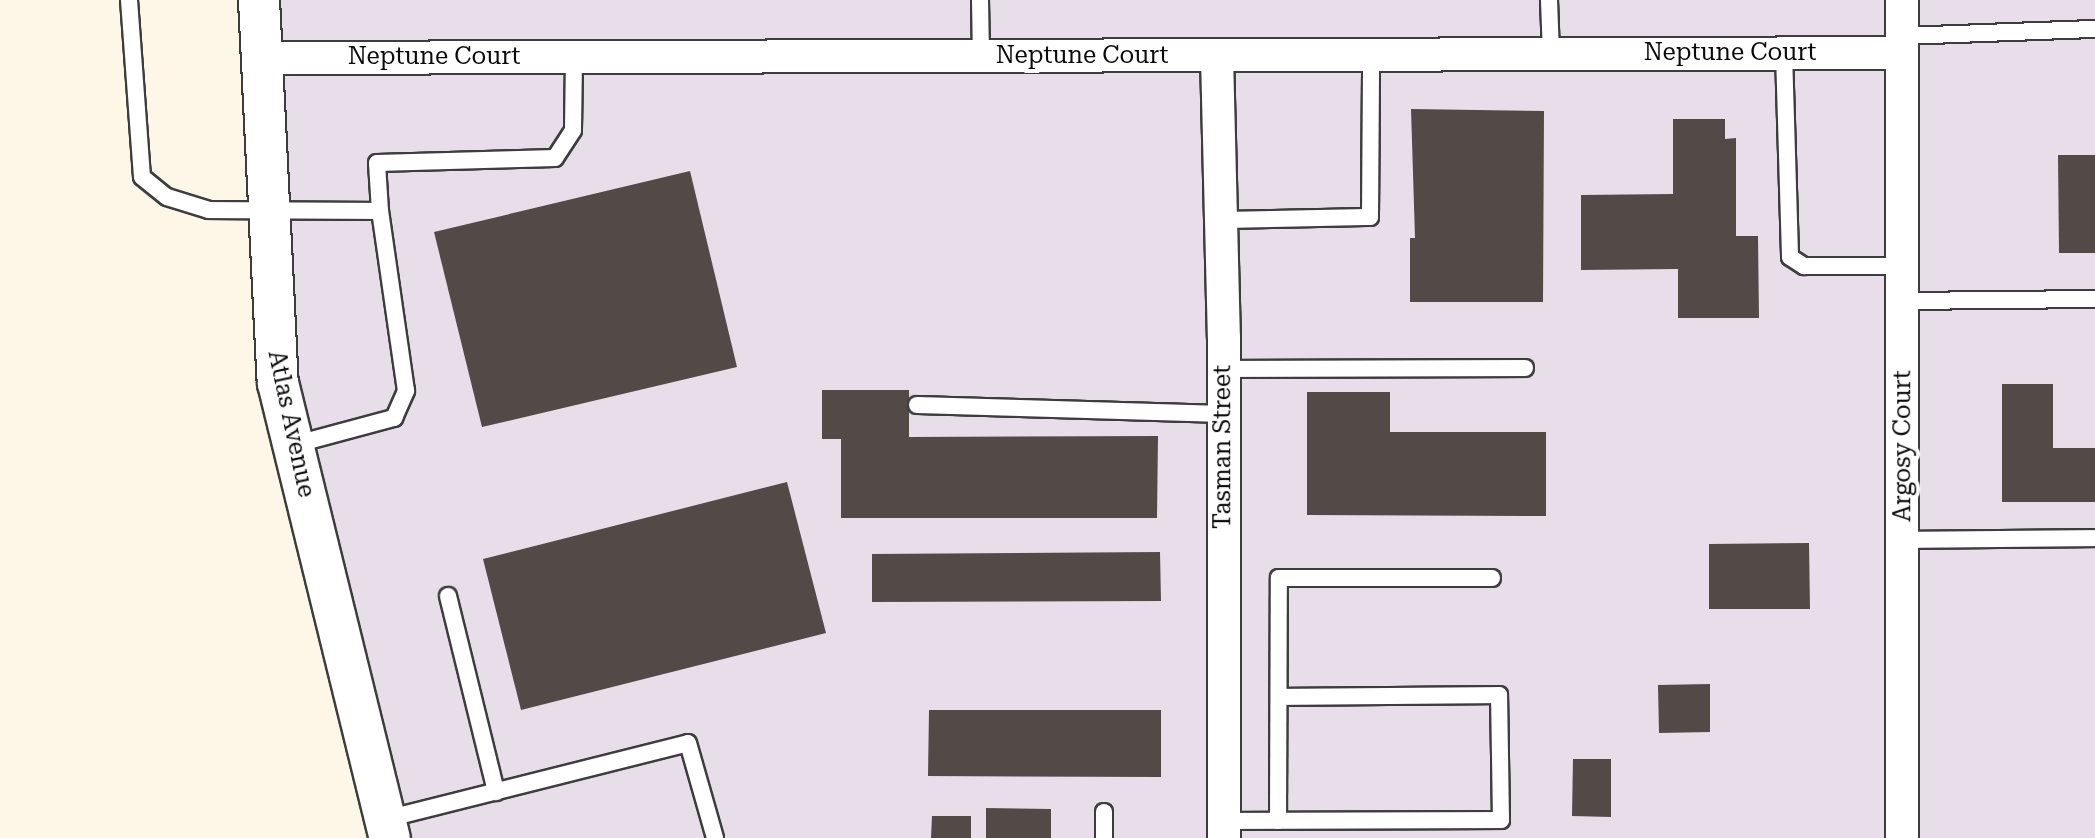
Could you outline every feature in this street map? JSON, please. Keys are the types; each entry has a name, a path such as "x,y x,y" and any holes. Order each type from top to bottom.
{"street":[{"name":"Atlas Avenue","path":"259,0 275,362 388,829"},
{"name":"Argosy Court","path":"1902,0 1902,838"},
{"name":"Neptune Court","path":"262,58 1784,53 1902,45"},
{"name":"Tasman Street","path":"1217,56 1224,369 1224,829"}],"lane":[{"path":"129,0 142,177 167,197 209,210 268,213 380,211"},
{"path":"980,0 981,56"},
{"path":"1549,0 1551,54"},
{"path":"1902,45 2095,29"},
{"path":"1784,53 1790,257 1804,266 1903,266"},
{"path":"293,445 394,418 406,391 380,211 377,163 555,158 573,130 574,56"},
{"path":"1221,220 1370,217 1371,56"},
{"path":"1903,301 2095,299"},
{"path":"1224,369 1525,368"},
{"path":"917,405 1224,414"},
{"path":"1903,540 2095,538"},
{"path":"1278,821 1279,578 1492,578"},
{"path":"448,596 496,792"},
{"path":"1224,829 1278,821 1501,820 1499,695 1279,697"},
{"path":"388,829 496,792 688,743 715,838"},
{"path":"1104,812 1104,838"}],"shaded area":[{"path":"259,0 2095,0 2095,838 390,838 278,383"}],"building":[{"path":"1411,109 1544,111 1543,302 1410,302 1410,238 1415,238"},
{"path":"1673,119 1725,119 1725,139 1736,138 1736,236 1758,236 1759,318 1678,318 1678,269 1581,270 1581,195 1673,194"},
{"path":"2058,155 2095,155 2095,253 2059,253"},
{"path":"690,171 737,367 482,427 434,232"},
{"path":"2002,384 2053,384 2053,448 2095,448 2095,502 2002,502"},
{"path":"822,390 909,390 909,437 1158,436 1157,518 841,518 841,439 822,439"},
{"path":"1307,392 1390,392 1390,432 1546,432 1546,516 1307,515"},
{"path":"787,482 826,633 521,710 483,559"},
{"path":"1809,543 1810,609 1709,609 1709,544"},
{"path":"1160,552 1161,601 872,602 872,554"},
{"path":"1710,684 1710,732 1659,733 1658,685"},
{"path":"929,710 1161,710 1161,777 928,776"},
{"path":"1573,759 1611,759 1611,817 1572,816"},
{"path":"986,808 1051,809 1051,838 986,838"},
{"path":"932,816 971,816 971,838 931,838"}]}
